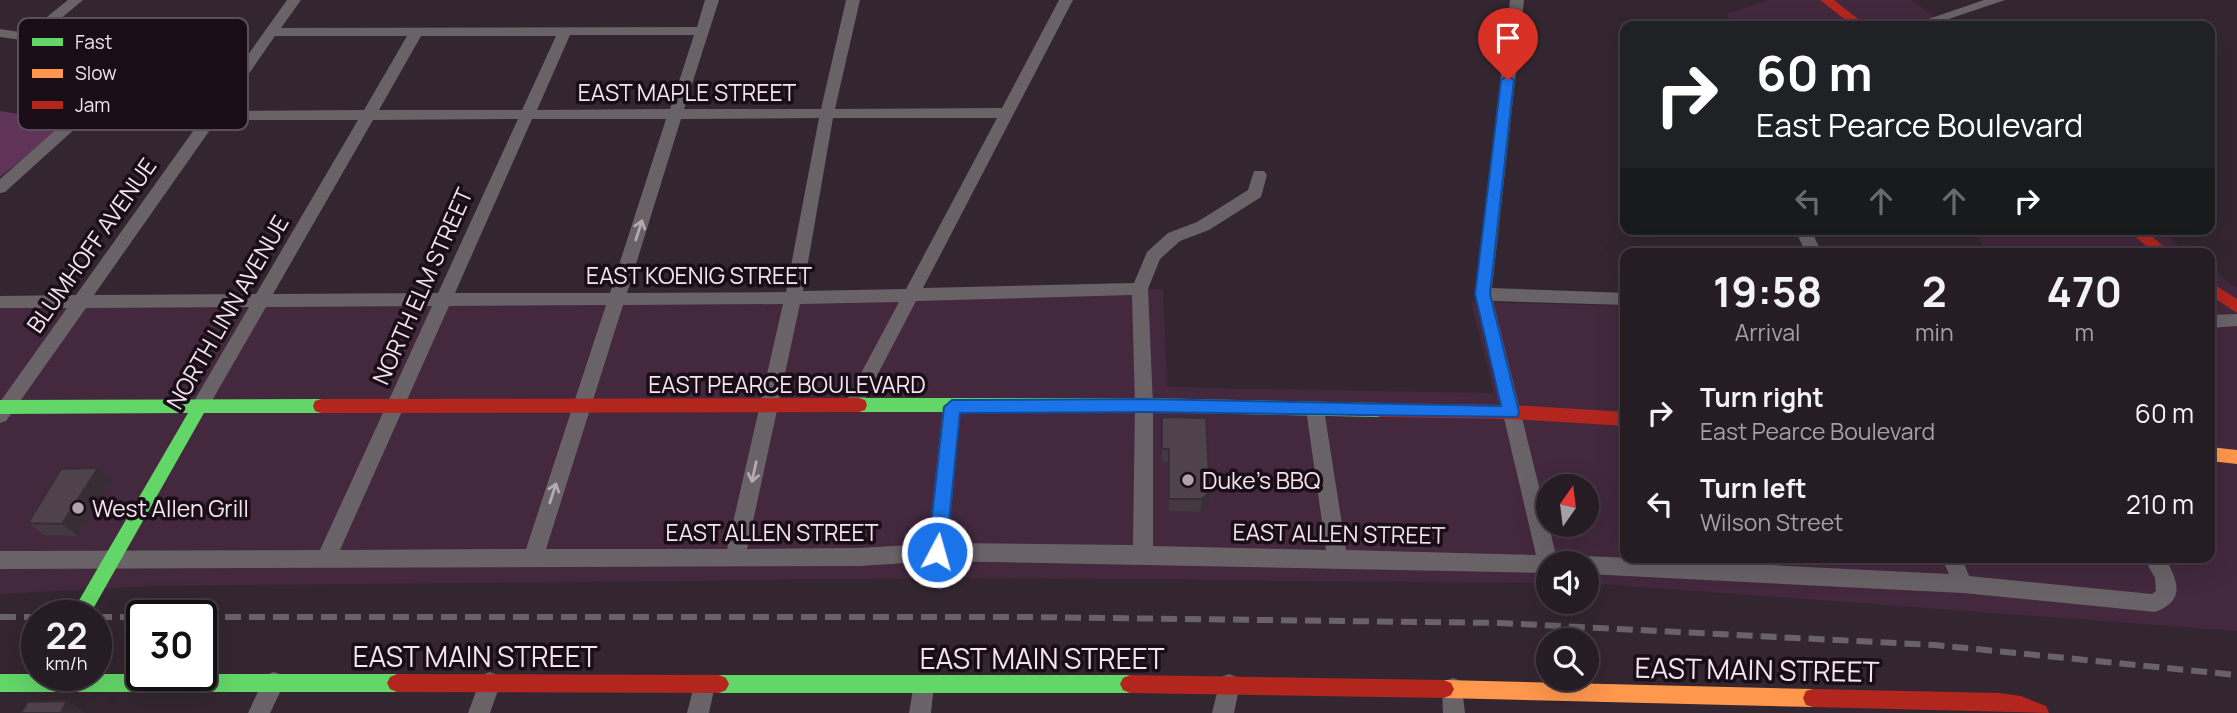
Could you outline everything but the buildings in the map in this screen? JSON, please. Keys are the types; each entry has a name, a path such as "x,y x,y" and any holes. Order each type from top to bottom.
{"street":[{"path":"54,18 76,0"},
{"name":"BLUMHOFF AVENUE","path":"248,64 294,0"},
{"path":"533,558 712,0"},
{"path":"735,557 793,298 827,113 853,0"},
{"path":"852,407 1066,0"},
{"path":"1517,0 1483,294 1545,551"},
{"path":"1826,0 1854,21"},
{"path":"1931,21 1998,0"},
{"name":"NORTH ELM STREET","path":"324,561 524,115 565,31"},
{"path":"271,32 703,31"},
{"name":"NORTH LINN AVENUE","path":"88,600 417,32"},
{"path":"0,33 18,36"},
{"name":"EAST MAPLE STREET","path":"248,116 1006,113"},
{"name":"EAST MAPLE STREET","path":"0,188 64,130"},
{"name":"BLUMHOFF AVENUE","path":"2,410 82,302 201,130"},
{"path":"1143,554 1144,405 1140,289 1153,256 1174,237 1203,226 1255,194 1259,175"},
{"path":"2141,235 2158,248"},
{"name":"EAST KOENIG STREET","path":"0,302 793,298 1140,289"},
{"path":"2215,291 2237,307"},
{"path":"1483,294 1620,299"},
{"path":"2215,322 2237,320"},
{"name":"EAST PEARCE BOULEVARD","path":"2,410 200,406 1144,405 1511,412 1620,419"},
{"path":"937,552 952,407"},
{"path":"1315,409 1337,556"},
{"path":"2215,455 2237,457"},
{"name":"EAST ALLEN STREET","path":"0,560 324,561 872,557 937,552 1337,556 1536,563"},
{"path":"1954,563 1964,584"},
{"path":"1599,566 1964,584 2155,603 2166,595 2165,576 2157,563"},
{"name":"EAST MAIN STREET","path":"112,680 705,685 1229,684 1453,688 1752,704 1999,702 2021,705 2039,713"},
{"name":"EAST MAIN STREET","path":"0,683 21,681"},
{"path":"259,713 274,682"},
{"path":"479,713 490,682"},
{"path":"1223,713 1229,684"},
{"path":"698,713 705,685"},
{"path":"920,713 923,685"},
{"path":"1453,688 1454,713"},
{"path":"31,703 38,691"}],"shaded area":[{"path":"1769,0 1911,0 1941,21 1729,21 1727,14"},
{"path":"0,111 18,114 18,130 58,130 0,177"},
{"path":"1979,235 2164,235 2182,248 1983,248"},
{"path":"2215,272 2237,288 2237,631 1599,584 1599,551 1536,551 1536,583 974,578 155,586 0,594 0,306 793,298 1163,289 1167,387 1494,393 1471,302 1620,306 1620,563 2215,563"}],"railway":[{"path":"0,617 21,617"},
{"path":"112,617 126,617"},
{"path":"217,617 1029,617 1500,623 1935,645 2237,675"}],"traffic: fast":[{"path":"859,405 1144,405 1380,410"},
{"path":"88,600 200,406"},
{"path":"0,407 321,406"},
{"path":"0,683 397,683"},
{"path":"719,684 1130,684"}],"traffic: slow":[{"path":"2215,455 2237,457"},
{"path":"1444,689 1813,698"}],"traffic: jam":[{"path":"1826,0 1854,21"},
{"path":"2141,235 2158,248"},
{"path":"2215,291 2237,307"},
{"path":"321,406 859,405"},
{"path":"1380,410 1511,412 1620,419"},
{"path":"397,683 719,684"},
{"path":"1130,684 1444,689"},
{"path":"1813,698 1999,702 2021,705 2039,713"}],"place":[{"name":"Duke's BBQ","path":"1188,480"},
{"name":"West Allen Grill","path":"78,508"}],"route":[{"path":"937,552 952,407 1144,405 1511,412 1483,294 1508,80"}]}
